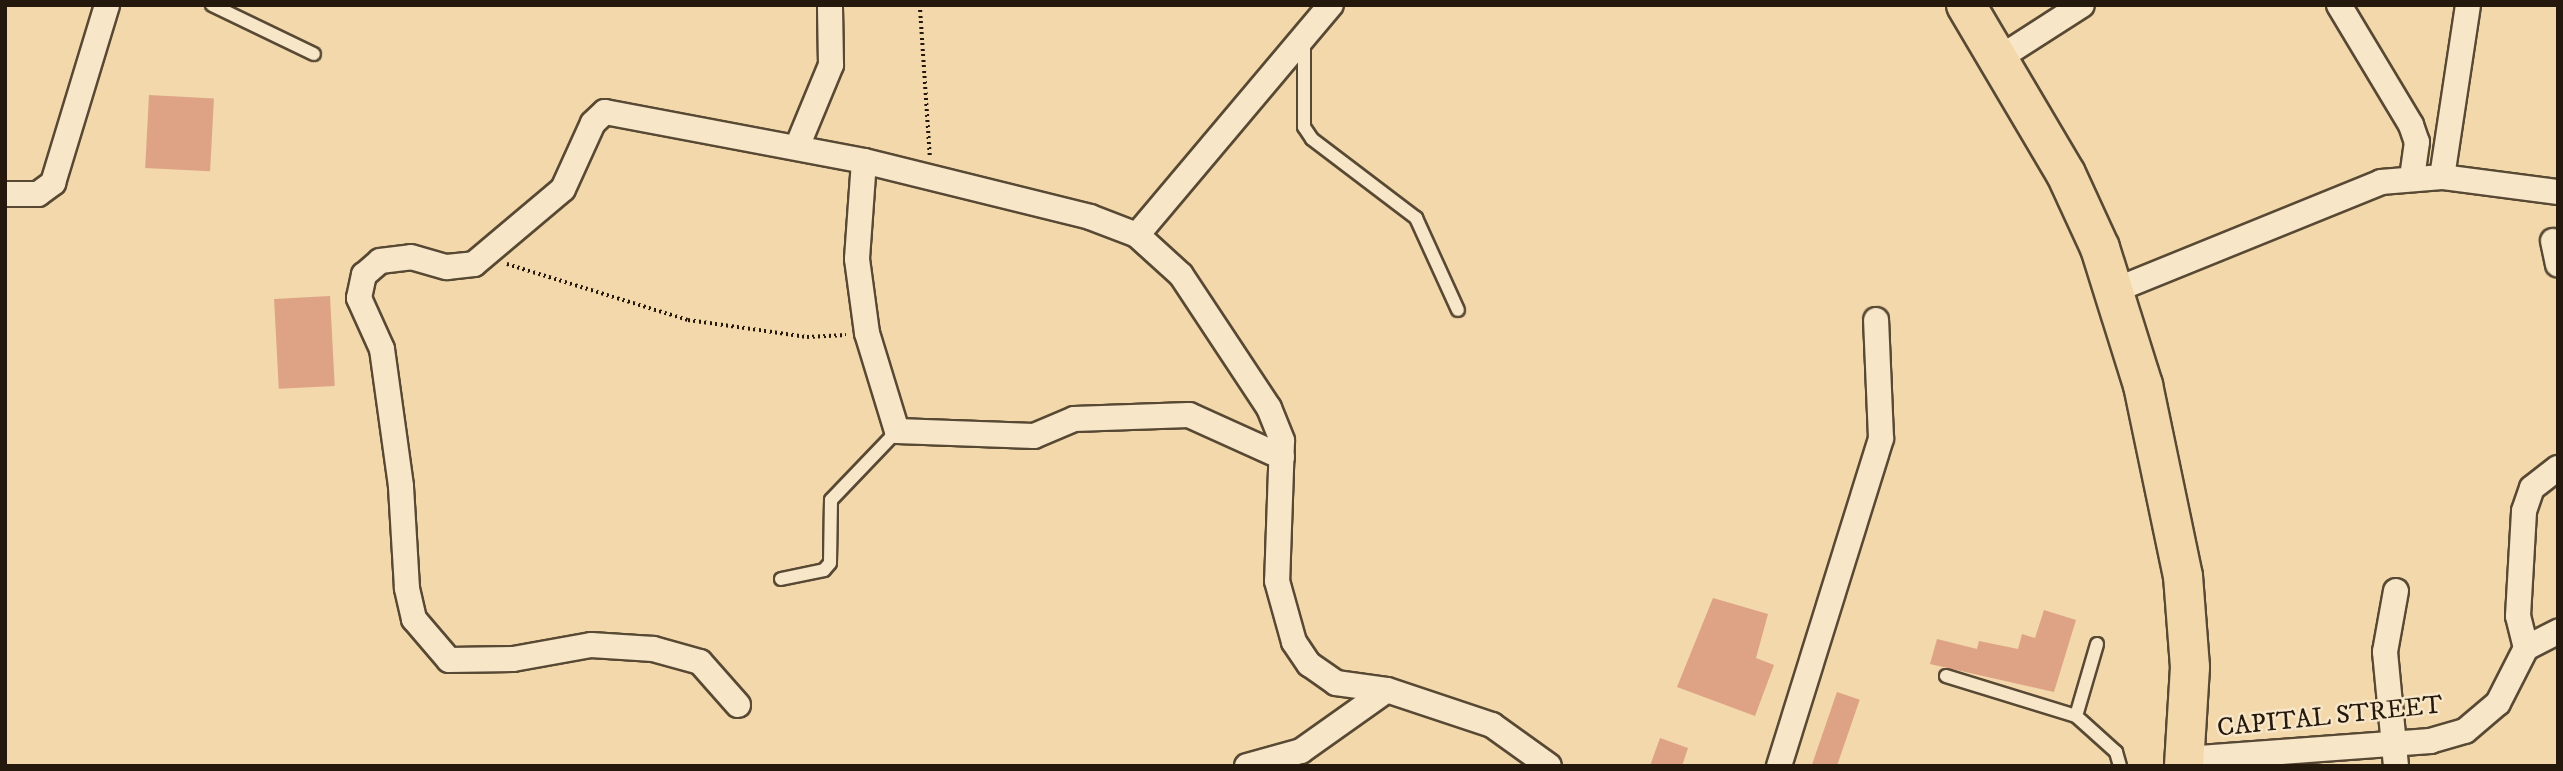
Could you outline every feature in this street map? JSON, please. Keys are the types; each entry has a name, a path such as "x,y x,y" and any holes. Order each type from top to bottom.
{"highway":[{"path":"1966,5 2001,57 2066,174 2113,290 2143,385 2183,576 2190,667 2185,763"}],"street":[{"path":"5,194 38,194 53,183 107,5"},
{"path":"797,147 831,65 830,5"},
{"path":"1137,235 1331,5"},
{"path":"2001,57 2082,5"},
{"path":"2339,5 2411,125 2417,142 2412,177"},
{"path":"2442,177 2468,5"},
{"path":"738,705 700,662 676,655 591,645 500,661 449,660 414,619 382,349 359,298 364,275 380,261 411,257 447,267 474,264 563,189 593,123 606,112 864,161 1090,216 1137,235 1181,275 1251,373 1282,441 1277,581 1294,642 1309,664 1336,682 1387,690 1492,726 1549,766"},
{"path":"864,161 857,259 867,334 897,431 1034,436 1074,419 1189,415 1282,457"},
{"path":"2113,290 2381,182 2412,177 2442,177 2558,192"},
{"path":"1779,766 1881,438 1877,320"},
{"path":"2558,468 2532,488 2524,511 2518,616 2526,648 2558,632"},
{"path":"2396,591 2385,652 2397,755"},
{"name":"CAPITAL STREET","path":"2185,763 2397,755 2480,721 2498,704 2526,648"},
{"path":"1247,766 1301,751 1387,690"}],"lane":[{"path":"212,5 314,54"},
{"path":"1304,37 1304,127 1312,139 1416,218 1458,310"},
{"path":"781,579 824,570 830,563 831,500 897,431"},
{"path":"2076,716 2097,644"},
{"path":"1946,676 2076,716 2116,752 2120,766"}],"path":[{"path":"920,5 931,177"},
{"path":"486,253 523,273 688,320 807,337 867,334"}],"building":[{"path":"149,95 214,98 210,171 145,168"},
{"path":"330,296 335,386 279,389 274,299"},
{"path":"1713,598 1768,614 1756,658 1774,665 1755,716 1677,687"},
{"path":"2044,610 2076,620 2054,692 1930,664 1937,639 1977,649 1979,641 2018,649 2022,634 2035,638"},
{"path":"1837,692 1860,700 1837,766 1812,766"},
{"path":"1660,738 1688,748 1682,766 1650,766"}]}
